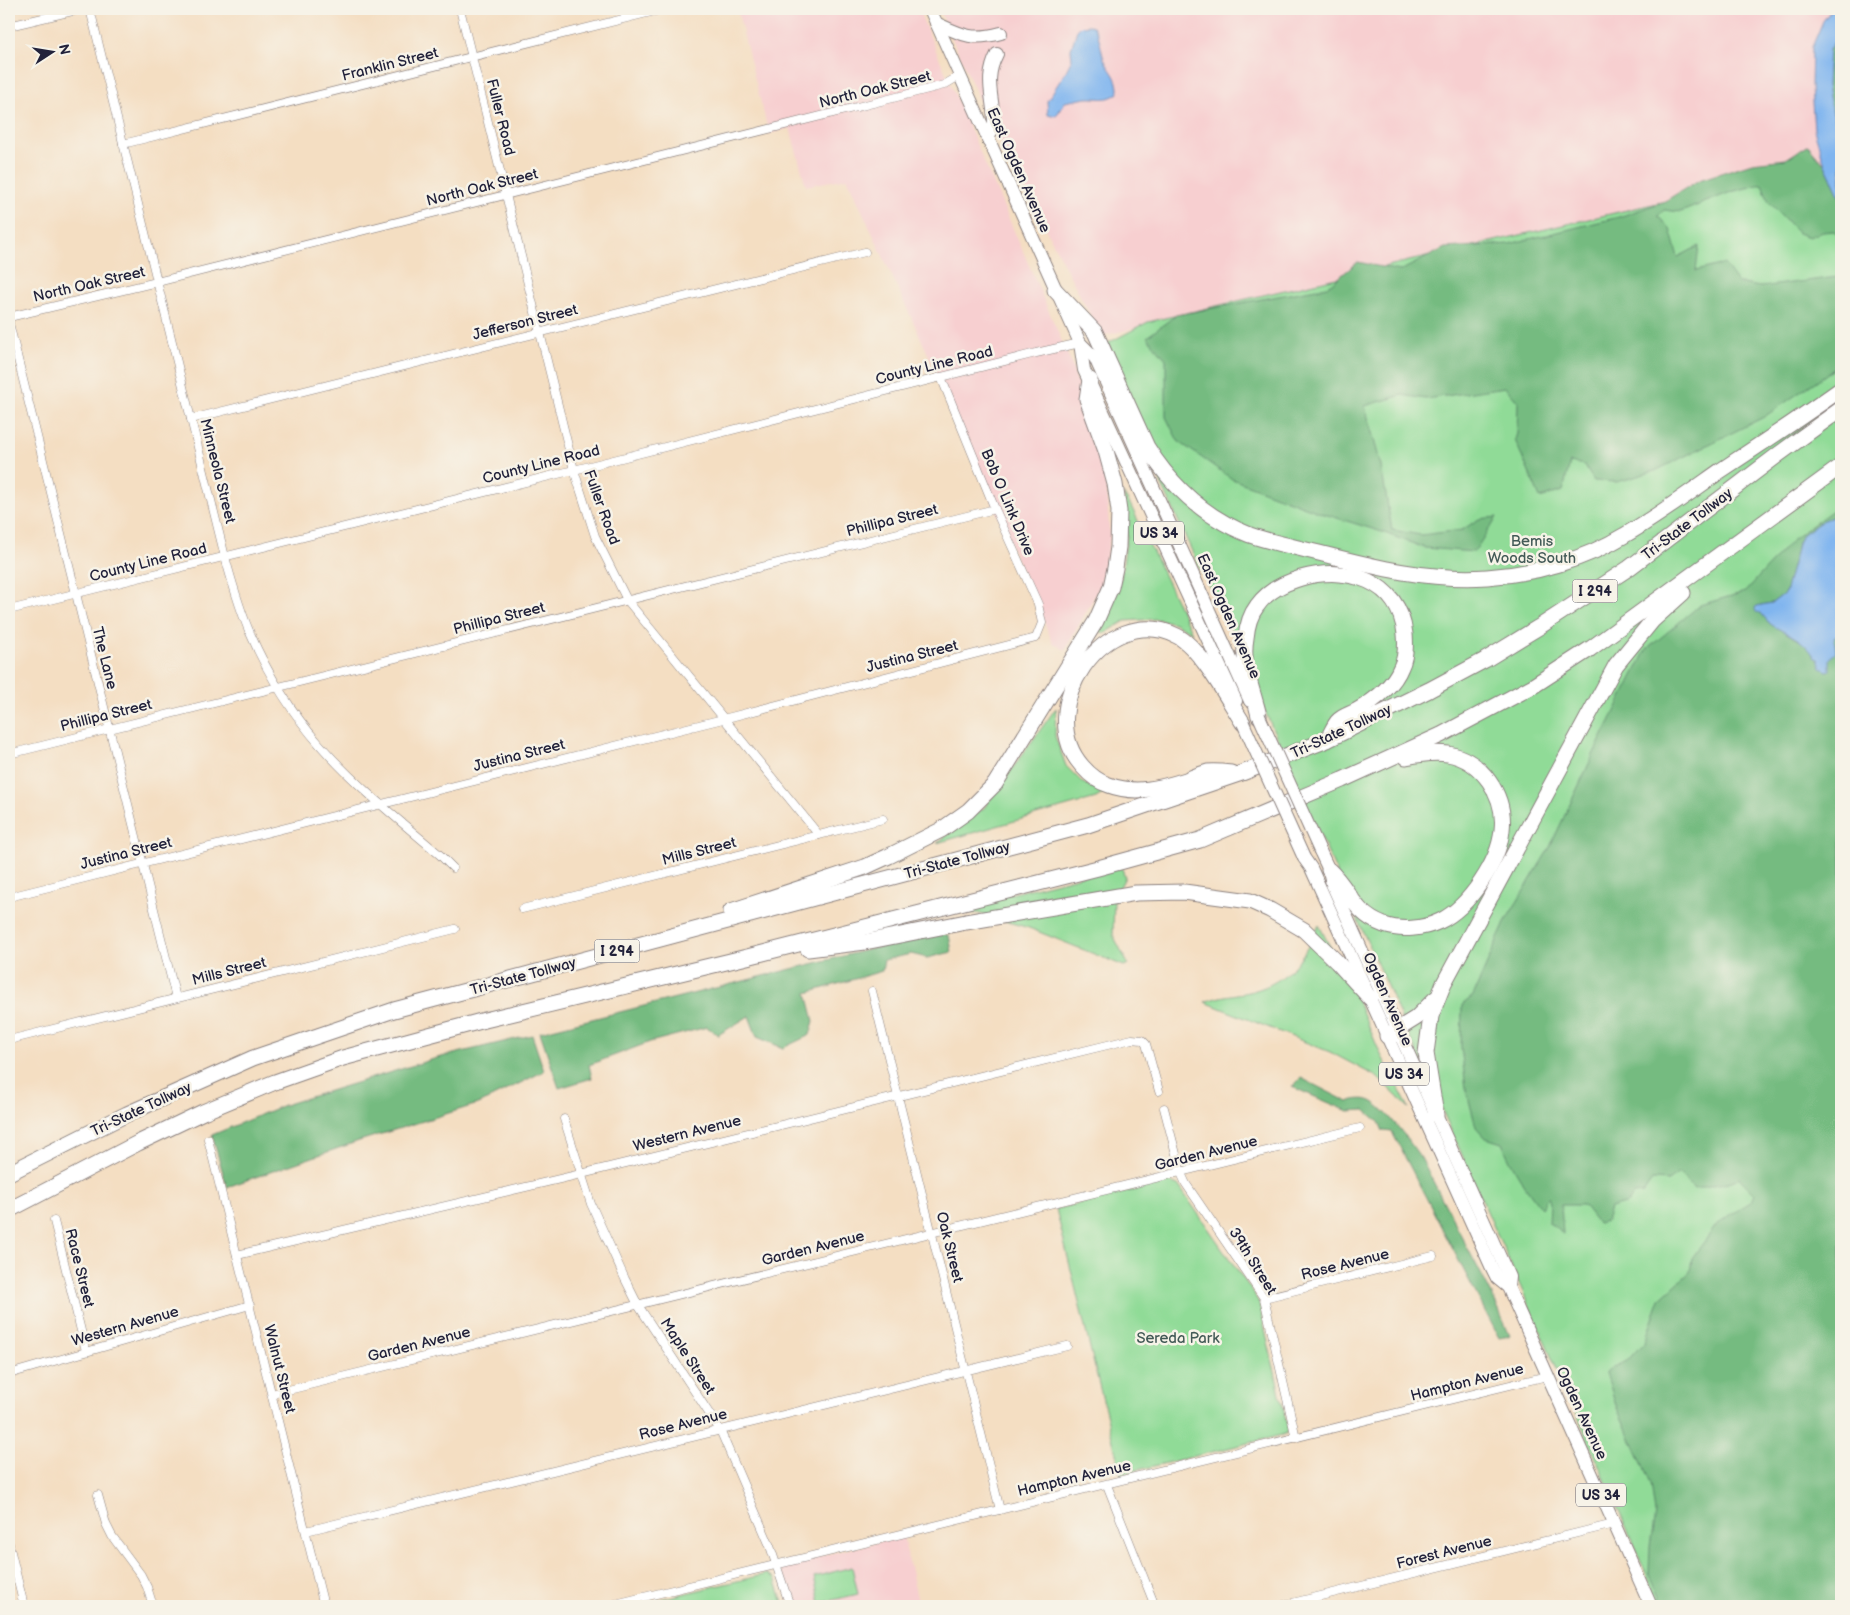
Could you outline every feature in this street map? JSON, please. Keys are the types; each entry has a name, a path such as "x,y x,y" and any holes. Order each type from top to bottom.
{"highway":[{"path":"1055,290 1095,332 1147,447 1178,488 1194,502 1220,520 1251,535 1384,569 1422,576 1487,577 1544,568 1574,559 1624,536 1841,389"},
{"path":"658,940 680,929 864,867 889,856 941,830 968,811 995,784 1096,621 1110,587 1115,568 1118,547 1119,511 1115,484 1106,451 1087,399 1090,380"},
{"name":"Tri-State Tollway","path":"9,1173 127,1114 253,1058 394,1010 1088,825 1242,773 1327,740 1429,690 1485,660 1539,627 1629,568 1779,454 1841,410"},
{"name":"Tri-State Tollway","path":"9,1210 138,1143 203,1112 275,1082 343,1058 485,1020 747,957 1098,868 1200,840 1342,780 1441,735 1533,686 1590,649 1841,466"},
{"path":"1436,1115 1426,1053 1431,1016 1439,994 1472,929 1616,665 1652,621 1691,586 1723,551"},
{"path":"1259,716 1244,656 1249,620 1256,606 1277,587 1308,576 1334,573 1358,576 1372,582 1384,592 1400,611 1404,625 1406,653 1397,676 1388,687 1374,700 1338,720 1327,740"},
{"path":"1242,773 1208,772 1170,785 1137,791 1108,785 1088,773 1074,757 1066,733 1065,717 1071,690 1095,652 1111,639 1130,631 1148,628 1178,636 1191,646 1243,723"},
{"path":"1329,870 1340,880 1356,906 1370,918 1385,925 1399,928 1425,926 1440,921 1454,911 1481,882 1492,863 1503,830 1500,802 1486,776 1475,766 1449,754 1419,754 1402,757 1342,780"},
{"path":"747,957 865,942 966,922 1136,893 1184,892 1250,902 1270,910 1304,930 1370,998"},
{"path":"1392,1033 1416,1018 1439,994"}],"main road":[{"name":"East Ogden Avenue","path":"930,9 1080,343 1084,370 1234,697 1243,723 1304,858"},
{"path":"936,23 965,36 984,38 1001,33"},
{"path":"988,140 994,123 989,83 992,64 997,54"},
{"name":"East Ogden Avenue","path":"1080,343 1095,358 1248,697 1259,716 1320,851"},
{"name":"Ogden Avenue","path":"1320,851 1392,1033 1497,1278 1508,1287 1651,1606"},
{"name":"Ogden Avenue","path":"1304,858 1311,868 1370,998 1392,1033 1436,1115 1510,1277 1508,1287"}],"street":[{"path":"9,26 81,9"},
{"name":"Minneola Street","path":"90,9 225,557 239,606 249,632 278,687 319,744 343,770 453,868"},
{"name":"Fuller Road","path":"460,9 574,470 595,536 627,600 819,835"},
{"name":"Franklin Street","path":"123,144 663,9"},
{"name":"North Oak Street","path":"9,317 157,282 941,86 959,76"},
{"name":"Jefferson Street","path":"191,419 865,252"},
{"name":"The Lane","path":"9,323 176,998"},
{"name":"County Line Road","path":"9,610 1080,343"},
{"name":"Bob O Link Drive","path":"941,377 995,509 1038,604 1042,623 1036,638"},
{"name":"Phillipa Street","path":"9,754 995,509"},
{"name":"Justina Street","path":"9,897 1036,638"},
{"name":"Mills Street","path":"522,909 882,820"},
{"name":"Mills Street","path":"9,1040 455,929"},
{"name":"Oak Street","path":"872,991 1000,1510"},
{"name":"Western Avenue","path":"237,1256 581,1174 1132,1038 1142,1040 1148,1050 1159,1090"},
{"name":"39th Street","path":"1164,1108 1181,1173 1186,1184 1264,1298 1296,1438"},
{"name":"Maple Street","path":"564,1119 591,1204 638,1304 720,1430 770,1546 790,1606"},
{"name":"Garden Avenue","path":"272,1394 1360,1128"},
{"name":"Walnut Street","path":"208,1140 324,1606"},
{"name":"Race Street","path":"54,1221 86,1351"},
{"name":"Rose Avenue","path":"1264,1298 1432,1256"},
{"name":"Western Avenue","path":"9,1374 250,1305"},
{"name":"Rose Avenue","path":"306,1531 1067,1346"},
{"name":"Hampton Avenue","path":"607,1606 1547,1376"},
{"path":"1107,1485 1155,1606"},
{"path":"98,1495 106,1524 112,1536 141,1575 153,1606"},
{"name":"Forest Avenue","path":"1280,1606 1614,1524"},
{"path":"9,1544 24,1606"}],"shaded area":[{"path":"737,9 918,9 1070,360 1092,426 1106,484 1110,539 1101,585 1065,650 1053,643 928,354 847,178 806,186 790,128 769,134"},
{"path":"939,9 1832,9 1823,21 1825,164 1101,336 982,106"},
{"path":"903,1536 919,1606 792,1606 779,1566"}],"green space":[{"path":"1841,33 1841,49 1839,51 1841,72 1841,140 1827,86 1829,49"},
{"path":"1808,145 1825,165 1841,199 1841,238 1834,231 1823,232 1809,237 1798,233 1769,202 1762,184 1731,192 1681,212 1664,210 1658,216 1670,229 1678,257 1699,246 1696,271 1724,264 1738,283 1760,287 1837,277 1841,281 1841,364 1764,417 1655,471 1617,482 1594,481 1584,465 1570,462 1563,491 1540,498 1515,440 1518,402 1505,387 1426,399 1402,395 1365,406 1381,466 1392,530 1421,535 1462,530 1479,519 1497,517 1474,552 1425,548 1321,513 1232,479 1178,441 1166,417 1166,359 1147,337 1176,315 1327,287 1358,262 1400,271 1445,248 1509,244 1619,217 1665,201 1699,180 1752,163 1786,159"},
{"name":"Bemis Woods South","path":"1841,160 1841,1606 1660,1606 1566,1389 1256,691 1234,635 1200,569 1162,485 1108,343 1148,322"},
{"path":"1124,495 1192,633 1175,623 1156,619 1125,621 1104,634 1099,630 1121,578 1127,536"},
{"path":"1841,504 1841,519 1835,516 1822,521 1802,535 1798,543 1785,593 1772,603 1756,606 1769,623 1802,642 1810,649 1815,658 1830,659 1833,638 1841,631 1841,1606 1665,1606 1649,1573 1650,1546 1655,1514 1651,1483 1617,1408 1606,1373 1613,1367 1627,1361 1645,1341 1660,1299 1690,1272 1692,1258 1718,1223 1752,1201 1755,1194 1739,1178 1729,1182 1694,1189 1679,1173 1669,1181 1652,1180 1643,1193 1634,1194 1628,1203 1610,1208 1606,1221 1597,1223 1583,1205 1561,1205 1563,1234 1549,1223 1550,1203 1548,1197 1541,1208 1519,1177 1502,1143 1486,1138 1476,1127 1466,1089 1461,1047 1462,1005 1473,996 1505,922 1549,849 1593,755 1646,650 1700,605 1745,592 1792,540"},
{"path":"1056,708 1055,736 1066,766 1083,783 1104,793 1096,798 937,843 984,808"},
{"path":"1121,866 1125,877 1114,899 1113,935 1128,964 1124,966 1029,928 977,913 939,912"},
{"path":"1319,925 1360,1006 1380,1053 1409,1108 1377,1077 1330,1052 1205,1002 1223,996 1253,991 1266,987 1276,981 1286,974 1301,957"},
{"path":"931,934 949,935 952,952 927,958 911,954 884,960 882,971 807,993 814,1021 810,1035 783,1048 757,1037 749,1016 718,1035 707,1027 650,1042 589,1065 592,1078 559,1088 540,1032"},
{"path":"532,1035 544,1071 481,1103 359,1141 227,1187 212,1135 284,1105 437,1058"},
{"path":"1301,1078 1348,1102 1360,1099 1371,1101 1384,1111 1398,1127 1421,1158 1492,1295 1510,1336 1499,1338 1392,1132 1383,1131 1379,1122 1365,1110 1348,1111 1292,1087"},
{"name":"Sereda Park","path":"1170,1182 1178,1185 1259,1303 1288,1429 1287,1433 1282,1435 1121,1474 1056,1209"},
{"path":"852,1567 858,1594 820,1603 814,1577"},
{"path":"767,1574 775,1578 784,1606 631,1606"}],"water":[{"path":"1832,9 1841,9 1841,33 1829,49 1827,86 1841,140 1841,199 1825,165 1814,130 1811,87 1812,47 1823,21"},
{"path":"1081,26 1093,26 1097,33 1105,61 1117,82 1118,93 1106,98 1086,98 1065,102 1056,116 1048,114 1047,101 1072,59 1071,49 1077,30"},
{"path":"1835,516 1841,519 1841,631 1834,638 1836,651 1830,659 1830,670 1827,671 1821,668 1818,659 1815,658 1807,647 1773,626 1755,609 1756,606 1772,603 1785,593 1798,543 1802,535 1822,521"}]}
